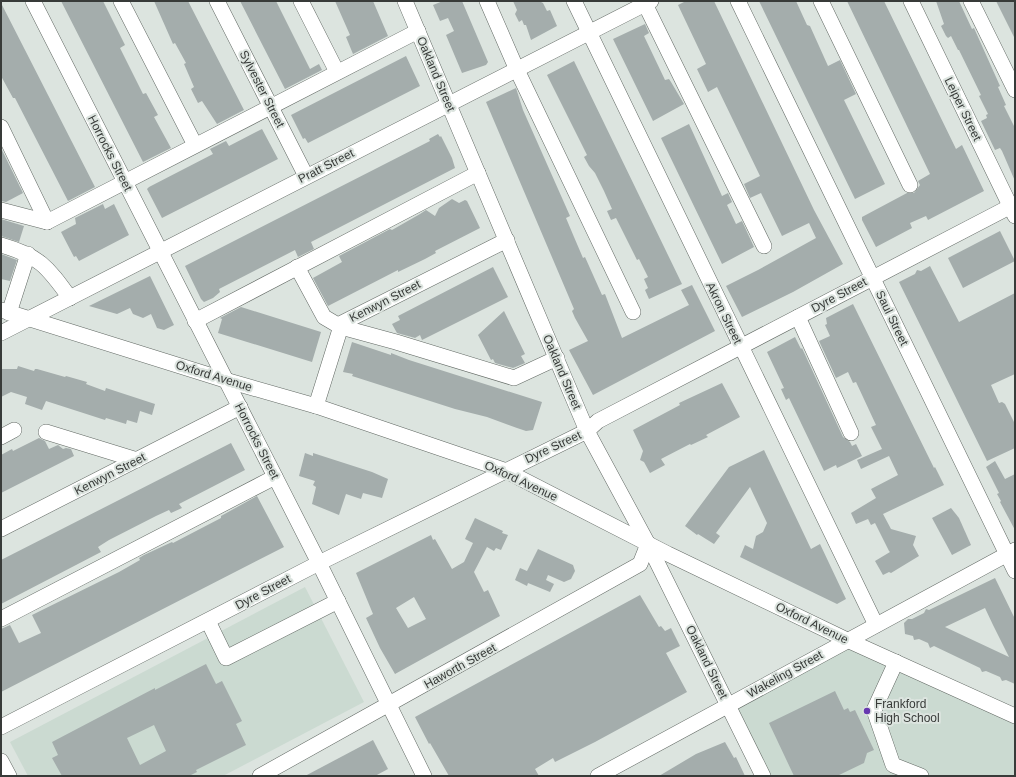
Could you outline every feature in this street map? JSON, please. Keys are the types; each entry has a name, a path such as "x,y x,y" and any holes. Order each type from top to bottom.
{"street":[{"name":"Horrocks Street","path":"33,1 319,563 424,776"},
{"path":"121,1 195,146"},
{"name":"Sylvester Street","path":"217,1 306,176"},
{"path":"301,1 337,72"},
{"name":"Oakland Street","path":"405,1 587,431 648,544 763,776"},
{"path":"487,1 517,70 633,312"},
{"name":"Akron Street","path":"574,1 876,625"},
{"name":"Saul Street","path":"738,1 873,278 1011,552 1015,571"},
{"path":"821,1 910,185"},
{"name":"Leiper Street","path":"911,1 1013,209"},
{"path":"971,1 1015,90"},
{"path":"648,3 764,246"},
{"name":"Pratt Street","path":"1,333 306,176 648,3"},
{"path":"1,210 47,222 418,31"},
{"path":"1,127 47,222"},
{"path":"195,321 297,266 478,173"},
{"name":"Dyre Street","path":"1,727 319,563 504,470 587,431 598,421 873,278 1013,209"},
{"name":"Kenwyn Street","path":"316,406 342,323 507,240"},
{"path":"1,245 28,254 54,275 70,298"},
{"path":"5,312 28,254"},
{"path":"297,266 324,317 341,327 514,378 556,358"},
{"name":"Oxford Avenue","path":"5,312 316,406 504,470 648,544 847,640 1015,716"},
{"path":"798,317 851,434"},
{"name":"Kenwyn Street","path":"1,529 240,407"},
{"path":"46,432 137,460"},
{"path":"1,619 275,477"},
{"name":"Haworth Street","path":"260,776 640,564 648,544"},
{"name":"Wakeling Street","path":"598,776 1011,552"},
{"path":"208,621 226,658 338,601"},
{"path":"896,662 874,710 893,765 921,776"},
{"path":"1,761 9,776"}],"shaded area":[{"path":"305,587 364,702 223,776 28,776 10,742"},
{"name":"Frankford High School","path":"847,640 1015,716 1015,776 763,776 728,706"}],"building":[{"path":"61,1 103,1 125,45 120,48 143,94 146,93 158,115 154,117 171,148 143,162"},
{"path":"154,1 188,1 244,110 217,124 202,101 198,103 191,89 194,87 184,64 186,63 175,43 173,44"},
{"path":"240,1 276,1 310,69 319,64 322,70 285,89"},
{"path":"335,1 373,1 388,36 353,54 346,37 350,35"},
{"path":"443,1 462,1 488,62 486,65 462,73 446,35 454,31 448,18 440,21 433,5"},
{"path":"513,1 539,1 543,3 547,11 550,10 557,26 531,40 526,25 524,25 522,20 519,22 515,14 517,10"},
{"path":"686,1 714,1 814,210 843,264 793,292 742,317 726,286 816,238 809,223 782,236 761,193 750,198 744,184 760,176 717,87 708,92 697,69 706,64 678,5"},
{"path":"759,1 796,1 807,25 810,26 828,66 840,60 856,94 844,100 885,184 855,199"},
{"path":"847,1 884,1 956,149 962,145 984,191 928,220 926,216 910,223 912,228 876,247 862,220 862,217 907,193 914,193 920,185 918,181 930,174"},
{"path":"936,1 959,1 972,29 974,28 1000,86 998,87 1006,105 1004,106 1015,128 1015,181 1002,151 1000,148 995,150 981,121 987,118 986,115 988,114 979,96 981,95 951,36 948,38 946,36 941,26 944,24"},
{"path":"996,1 1015,1 1015,39"},
{"path":"1,3 95,187 68,201 15,98 13,98 1,76"},
{"path":"645,24 649,33 644,36 665,80 669,79 684,104 653,121 613,39"},
{"path":"406,56 420,86 308,143 305,138 303,139 291,115"},
{"path":"574,61 682,284 649,299 645,290 648,288 644,279 648,277 639,259 637,260 616,218 611,220 607,211 612,209 595,173 584,157 587,155 547,75"},
{"path":"516,88 523,110 570,216 566,218 574,237 583,258 585,257 602,295 605,294 622,338 689,305 681,290 692,285 715,331 593,395 569,350 588,341 572,311 574,309 486,102"},
{"path":"689,124 722,196 728,193 732,202 727,205 736,224 742,221 754,247 722,264 661,138"},
{"path":"262,129 278,159 162,218 147,189 149,187 213,154 210,149 226,141 229,146"},
{"path":"438,134 440,137 441,136 452,158 455,168 311,242 314,249 298,257 295,250 219,289 220,292 213,298 204,302 201,299 185,266 430,141 429,139"},
{"path":"1,148 23,193 6,202 1,201"},
{"path":"452,199 459,203 465,200 467,201 480,228 435,251 436,253 425,259 398,272 398,270 328,306 313,278 342,262 339,256 390,229 392,230 426,210 435,216 439,208"},
{"path":"103,204 105,209 114,204 129,235 79,261 76,256 74,257 61,232 76,224 75,218"},
{"path":"1,219 24,226 19,242 1,236"},
{"path":"1000,231 1015,261 963,288 948,258"},
{"path":"1,254 17,260 10,281 1,279"},
{"path":"930,266 959,322 1015,293 1015,374 991,385 999,403 1002,402 1005,404 1015,424 1015,448 987,461 899,282 915,274 917,270 921,271"},
{"path":"493,267 508,297 422,340 420,335 415,338 397,333 392,324 400,320 398,316"},
{"path":"150,276 174,325 164,330 157,328 151,314 143,318 133,314 130,308 117,314 89,306"},
{"path":"853,304 934,468 935,467 944,485 883,514 891,529 916,536 913,545 919,556 891,573 889,572 883,575 875,561 890,552 875,523 871,525 868,519 856,524 851,513 876,498 871,489 898,475 889,456 861,469 857,460 882,449 871,427 876,425 856,382 853,383 848,372 836,378 819,341 830,336 825,325 827,324 826,318"},
{"path":"241,307 321,332 312,362 218,333 222,319 220,318"},
{"path":"504,311 525,354 521,356 525,363 513,368 495,363 493,359 491,360 478,335"},
{"path":"795,337 801,349 802,348 843,437 850,442 852,446 856,444 862,456 837,468 836,465 824,471 789,398 786,400 781,389 784,388 767,352"},
{"path":"352,342 391,355 391,353 542,402 533,430 526,431 487,417 455,409 352,376 353,374 343,372"},
{"path":"18,366 34,371 37,369 65,377 66,376 87,382 86,384 105,391 106,388 155,404 152,415 140,411 137,423 127,420 126,424 106,418 105,420 46,401 42,410 25,404 27,397 11,392 1,397 1,369 17,369"},
{"path":"722,383 740,417 706,435 708,437 691,445 690,444 661,459 665,465 650,473 644,462 640,460 643,451 633,430 680,405 679,403"},
{"path":"39,438 45,441 49,449 58,445 63,449 71,449 74,456 1,493 1,455 12,449 13,451"},
{"path":"231,443 245,470 179,504 182,508 171,513 169,510 109,540 98,547 101,552 1,604 1,560"},
{"path":"764,450 811,549 820,544 846,599 837,604 740,557 745,545 753,549 756,536 763,532 767,523 750,487 716,533 720,536 714,544 698,534 697,535 685,526 729,467"},
{"path":"305,453 313,456 313,453 372,472 388,479 382,498 363,493 361,499 346,494 339,515 312,504 316,487 313,485 315,481 299,476"},
{"path":"995,461 1005,479 1015,474 1015,530 1000,502 1001,501 997,494 999,493 986,467"},
{"path":"257,496 284,547 1,692 1,629 10,625 19,643 41,633 32,615 119,572 140,560 139,558 144,555 172,542 173,543 221,518 221,516"},
{"path":"951,508 959,518 971,545 952,555 932,518"},
{"path":"475,518 503,531 502,533 508,535 501,550 496,548 494,551 487,547 474,572 484,592 488,590 500,616 395,674 380,648 366,618 373,614 356,573 431,535 433,540 435,539 452,569 464,562 473,543 465,539","holes":["414,597 426,619 408,628 396,608"]},
{"path":"538,549 573,565 575,571 571,579 564,582 548,575 546,580 554,584 550,592 528,583 527,586 515,580 520,568 527,571"},
{"path":"995,578 1015,619 1015,684 1006,680 1002,681 1000,677 986,671 982,672 980,668 934,646 930,648 928,643 919,639 914,640 913,636 905,634 904,623 908,619 912,619 924,613 926,609 929,610","holes":["985,608 1009,657 945,627"]},
{"path":"640,595 659,627 661,626 665,631 671,628 680,646 666,653 687,692 555,762 553,758 535,769 539,776 449,776 430,743 429,744 415,717"},
{"path":"206,664 216,684 222,681 242,721 236,724 246,745 196,770 197,772 189,776 62,776 52,758 58,755 52,742 155,688 155,690","holes":["154,725 166,751 140,765 127,738"]},
{"path":"835,691 844,710 848,708 850,712 855,710 874,750 867,753 864,763 837,776 794,776 769,723"},
{"path":"373,740 388,769 375,776 305,776"},
{"path":"725,742 734,758 736,757 745,776 659,776 696,754"}],"place":[{"name":"Frankford High School","path":"867,711"}]}
